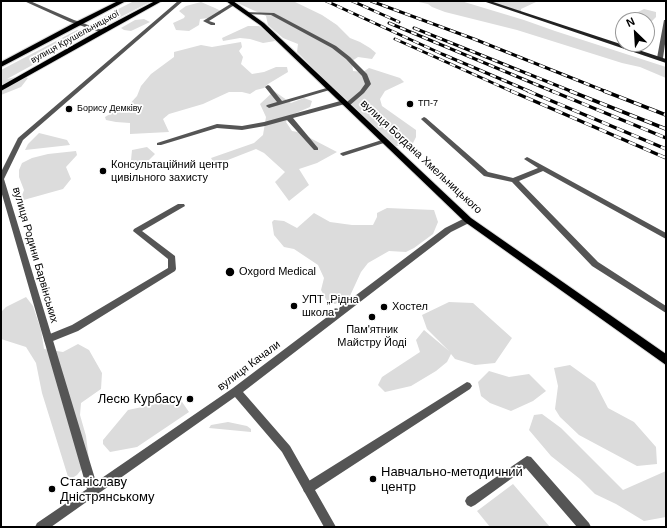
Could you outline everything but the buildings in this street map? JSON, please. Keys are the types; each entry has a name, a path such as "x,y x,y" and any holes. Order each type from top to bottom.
{"main road":[{"name":"вулиця Крушельницької","path":"1,65 78,23 123,1"},
{"name":"вулиця Крушельницької","path":"1,89 102,31 159,1"},
{"path":"485,1 666,61"},
{"name":"вулиця Богдана Хмельницького","path":"231,3 262,24 468,220 666,360"}],"street":[{"path":"26,1 78,23 102,31"},
{"name":"вулиця Родини Барвінських","path":"93,491 1,179 20,139 181,1"},
{"path":"213,24 205,21 231,3"},
{"path":"159,144 217,126 242,128 265,124 346,103 362,92 368,84 365,75 348,58 334,47 272,14 247,13"},
{"path":"660,58 665,37 666,21"},
{"path":"268,87 282,103"},
{"path":"270,106 330,89"},
{"path":"289,118 316,149"},
{"path":"424,119 486,174 514,180 595,264 666,310"},
{"path":"344,154 385,141"},
{"path":"527,159 666,236"},
{"path":"514,180 543,168"},
{"path":"48,339 75,328 172,269 172,258 137,231 181,206"},
{"name":"вулиця Качали","path":"41,527 236,391 448,230 468,220"},
{"path":"308,488 467,386"},
{"path":"236,391 286,449 330,527"},
{"path":"471,500 527,461 585,527"}],"shaded area":[{"path":"134,1 152,1 107,24 95,21"},
{"path":"233,1 293,1 322,15 337,25 350,38 370,48 376,53 372,59 358,57 352,61 353,71 363,72 369,68 400,78 404,82 385,91 380,99 382,106 416,130 416,137 412,145 395,146 344,97 330,92 321,76 297,52 298,44 283,38 268,25 266,16"},
{"path":"414,1 461,1 524,20 615,50 615,52 620,52 666,67 666,78 640,67 622,63 517,30 445,12 428,4"},
{"path":"484,1 536,2 521,9 521,12"},
{"path":"201,2 221,11 221,14 200,19 199,25 189,31 176,30 173,23 184,18 185,16 179,11 186,6"},
{"path":"644,9 656,12 656,17 655,18 655,12 638,12"},
{"path":"144,19 150,22 131,31 121,28 135,20"},
{"path":"248,26 259,26 273,36 275,41 263,43 240,38 223,41 222,38"},
{"path":"77,30 89,34 7,79 16,77 28,78 21,87 1,95 1,70"},
{"path":"241,42 242,47 239,51 243,57 241,64 252,74 264,72 276,67 287,67 288,72 264,88 256,90 250,94 242,92 229,92 203,104 169,114 163,119 169,132 130,134 130,123 106,120 105,117 127,107 137,96 141,86 151,74 174,57 174,52 201,45 212,47"},
{"path":"274,91 291,103 304,98 312,101 310,107 289,116 286,122 292,131 303,133 337,152 317,163 299,169 309,185 289,201 275,182 285,172 264,153 256,149 215,165 211,158 254,143 263,135 266,117 260,104"},
{"path":"39,133 67,140 70,145 25,150 28,144"},
{"path":"147,147 155,154 149,160 139,163 131,160 132,150"},
{"path":"76,151 77,155 66,167 71,179 63,189 20,201 24,190 19,177 19,170 22,163 32,158 48,154"},
{"path":"387,208 434,210 438,222 433,234 414,248 406,252 389,251 368,263 361,272 349,298 335,304 327,301 321,290 324,278 318,265 294,249 284,247 274,235 272,222 274,220 284,221 297,228 314,213 330,222 352,225 373,225 377,217 377,213"},
{"path":"26,297 33,306 41,330 44,349 63,352 78,344 89,350 102,373 101,389 81,403 80,415 86,436 89,460 77,475 69,480 42,393 36,363 26,347 1,339 1,312 6,307"},
{"path":"449,302 473,303 512,338 495,363 475,365 455,359 451,354 447,362 436,371 411,386 385,392 378,385 382,377 420,352 416,340 424,330 449,351 427,329 422,315"},
{"path":"570,365 595,383 608,408 634,422 656,447 657,464 637,466 579,435 560,417 555,409 558,386 554,368"},
{"path":"489,371 509,377 529,374 546,391 533,401 511,411 490,403 481,396 478,382"},
{"path":"180,399 189,412 137,447 110,452 103,444 103,440 128,410"},
{"path":"542,414 561,428 623,490 666,471 666,517 644,521 616,504 595,494 580,479 551,456 529,430 534,415"},
{"path":"228,422 247,426 251,429 251,432 209,428 211,425"},
{"path":"513,484 550,527 490,527 477,511"}],"railway":[{"path":"326,1 442,54 531,92"},
{"path":"352,1 399,22"},
{"path":"371,1 474,39 607,92"},
{"path":"389,23 554,92"},
{"path":"414,28 573,92"},
{"path":"395,39 513,92"},
{"path":"511,91 666,158"},
{"path":"528,91 666,149"},
{"path":"552,91 666,138"},
{"path":"570,91 666,129"},
{"path":"604,91 666,115"}],"place":[{"name":"ТП-7","path":"410,104"},
{"name":"Борису Демківу","path":"69,109"},
{"name":"Консультаційний центр цивільного захисту","path":"103,171"},
{"name":"Oxgord Medical","path":"230,272"},
{"name":"УПТ „Рідна школа“","path":"294,306"},
{"name":"Хостел","path":"384,307"},
{"name":"Пам'ятник Майстру Йоді","path":"372,317"},
{"name":"Лесю Курбасу","path":"190,399"},
{"name":"Навчально-методичний центр","path":"373,479"},
{"name":"Станіславу Дністрянському","path":"52,489"}]}
